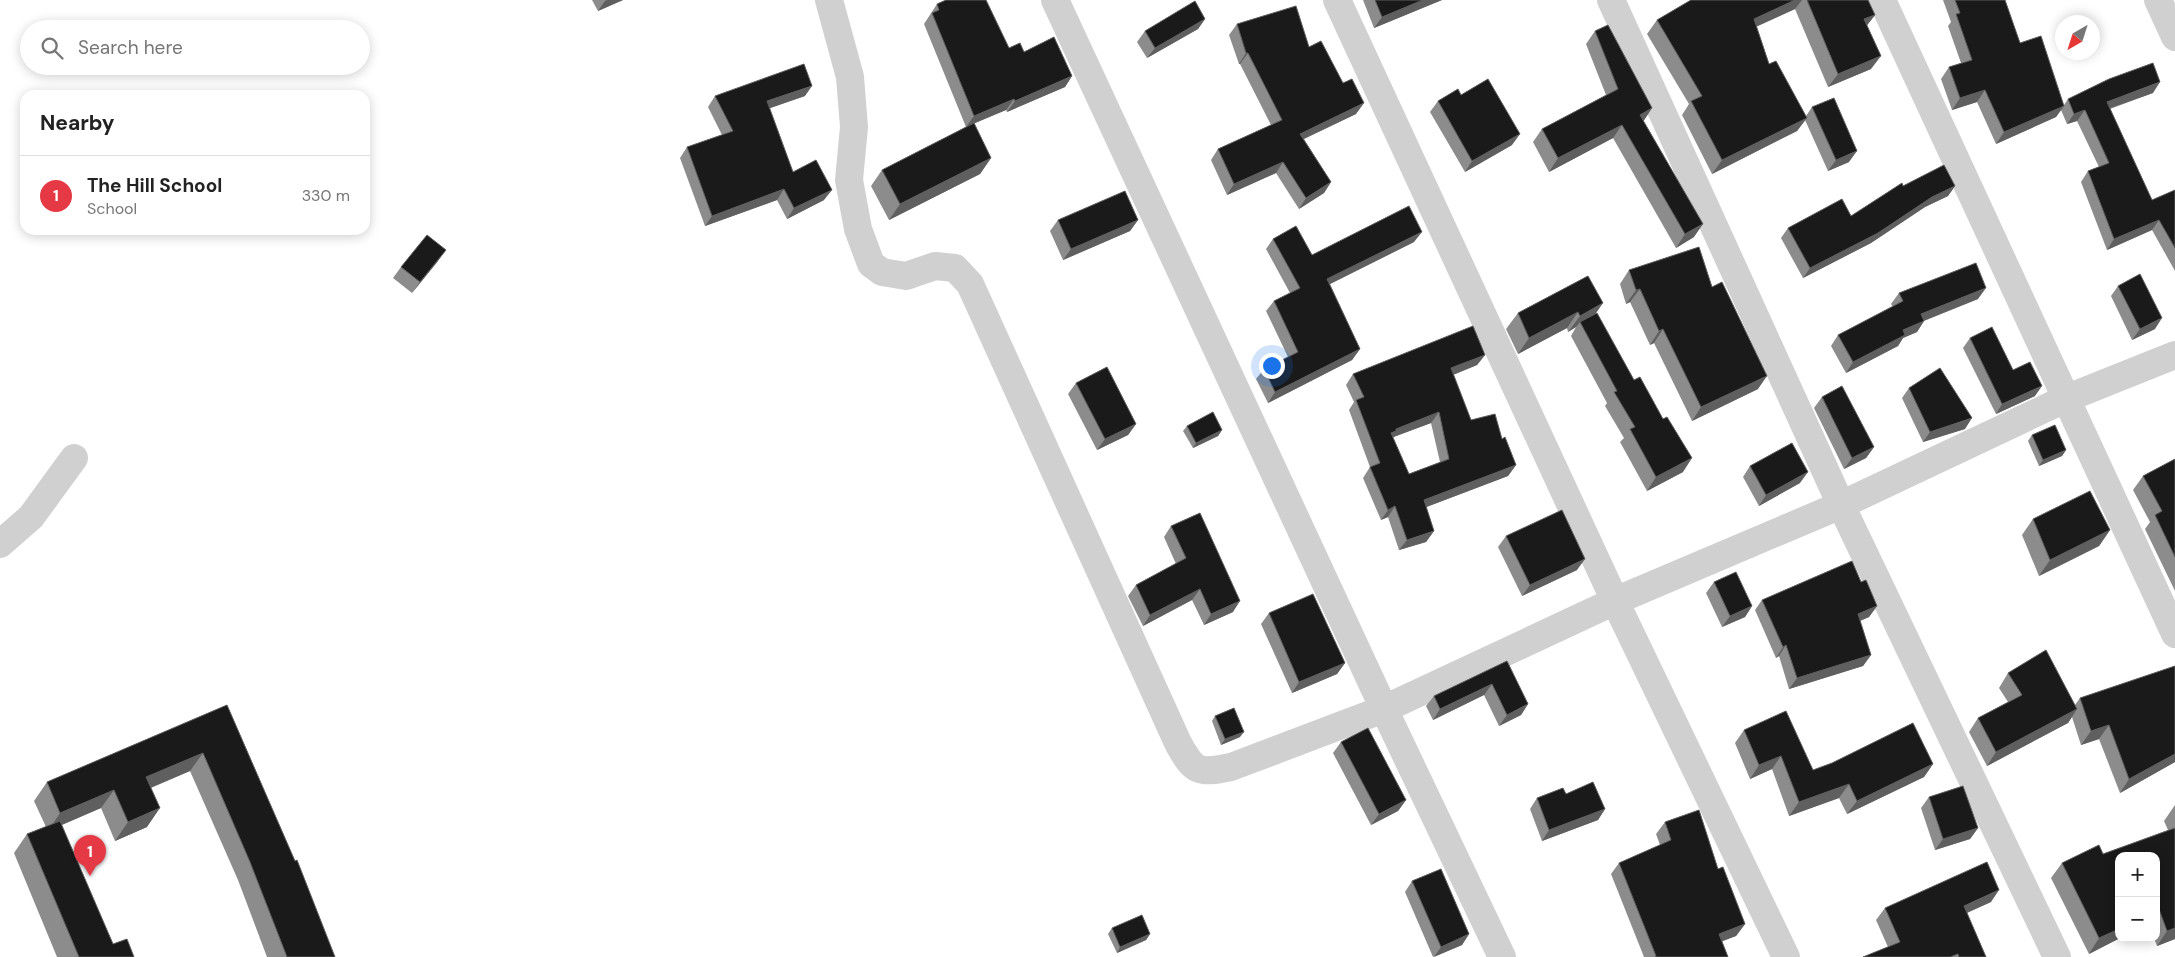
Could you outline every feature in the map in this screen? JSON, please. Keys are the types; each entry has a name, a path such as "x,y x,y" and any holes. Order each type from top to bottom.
{"street":[{"path":"828,0 850,77 854,127 849,180 858,229 865,252 871,264 882,272 906,276 935,266 955,268 970,284 1189,764 1201,770 1213,771 1231,767 1384,709 1615,601 1841,505 2065,399 2175,354"},
{"path":"1055,0 1384,709 1502,957"},
{"path":"1337,0 1615,601 1786,957"},
{"path":"1611,0 1841,505 2057,957"},
{"path":"1882,0 2175,634"},
{"path":"2158,0 2175,37"},
{"path":"0,544 31,517 74,458"}],"building":[{"path":"946,0 986,0 1009,48 1020,43 1024,52 1054,37 1072,76 1015,101 1014,99 974,116 932,13 939,10 937,4"},
{"path":"1375,0 1423,0 1382,17"},
{"path":"1691,0 1795,0 1754,19 1769,64 1776,61 1807,118 1722,160 1691,101 1702,96 1657,20"},
{"path":"1807,0 1868,0 1875,15 1864,19 1881,56 1838,74"},
{"path":"1955,0 2005,0 2020,43 2041,36 2064,106 2004,132 1985,90 1960,98 1949,67 1972,60 1956,14 1960,13"},
{"path":"1195,1 1205,19 1155,48 1145,31"},
{"path":"1296,6 1309,47 1321,41 1343,83 1352,79 1364,103 1300,134 1331,182 1306,198 1283,162 1234,184 1218,149 1282,120 1248,53 1246,53 1237,24"},
{"path":"1608,25 1652,108 1640,115 1703,224 1685,234 1622,125 1558,158 1542,129 1618,89 1595,31"},
{"path":"2153,63 2160,82 2107,102 2152,200 2175,190 2175,248 2159,220 2114,239 2088,171 2109,163 2085,110 2074,114 2068,99 2109,79"},
{"path":"804,64 812,86 767,101 793,172 816,160 832,190 794,208 784,189 712,216 687,147 733,131 715,96"},
{"path":"1488,79 1520,134 1472,161 1438,101 1458,89 1461,95"},
{"path":"1834,98 1857,151 1836,160 1812,107"},
{"path":"974,123 991,158 900,204 882,170"},
{"path":"1944,165 1955,186 1932,197 1878,233 1810,268 1788,228 1842,199 1851,216 1902,183 1903,186"},
{"path":"1125,191 1138,220 1071,249 1058,220"},
{"path":"1409,206 1422,232 1327,279 1360,349 1275,392 1264,369 1298,352 1274,301 1300,288 1273,239 1296,226 1312,255"},
{"path":"427,235 446,250 420,282 401,267"},
{"path":"1699,247 1712,287 1722,282 1767,376 1701,407 1663,329 1659,331 1640,289 1636,290 1629,270"},
{"path":"1976,263 1986,288 1921,314 1924,321 1903,330 1905,335 1853,362 1838,335 1903,301 1899,293"},
{"path":"2140,274 2162,318 2140,329 2118,286"},
{"path":"1588,276 1603,303 1580,316 1578,312 1529,338 1518,313"},
{"path":"1597,313 1634,380 1640,377 1663,419 1667,417 1692,458 1656,477 1630,429 1635,427 1614,392 1617,391 1580,322"},
{"path":"1473,326 1485,355 1451,368 1471,420 1495,414 1502,439 1505,437 1516,465 1424,500 1434,531 1407,540 1395,506 1388,510 1370,467 1380,463 1356,400 1364,397 1353,374","holes":["1439,412 1449,459 1409,474 1391,433 1396,431 1396,429"]},
{"path":"1992,327 2013,370 2030,362 2042,386 2002,404 1970,338"},
{"path":"1107,367 1136,424 1105,439 1076,383"},
{"path":"1940,368 1972,418 1930,432 1909,388"},
{"path":"1842,386 1874,447 1852,458 1822,397"},
{"path":"1213,412 1222,430 1196,443 1187,426"},
{"path":"2055,425 2066,450 2043,460 2032,435"},
{"path":"1792,443 1808,472 1766,495 1750,466"},
{"path":"2175,459 2175,557 2155,515 2162,511 2143,476"},
{"path":"2090,491 2110,530 2050,560 2033,519"},
{"path":"1562,510 1585,559 1530,585 1506,536"},
{"path":"1200,513 1240,601 1211,614 1200,589 1150,615 1136,585 1186,558 1171,526"},
{"path":"1852,561 1861,582 1866,580 1877,606 1858,614 1871,655 1797,678 1786,645 1783,647 1762,600"},
{"path":"1736,572 1752,606 1730,616 1714,582"},
{"path":"1313,594 1345,663 1299,682 1269,613"},
{"path":"2046,650 2077,709 1996,752 1978,718 2022,695 2008,673"},
{"path":"1507,661 1528,704 1507,715 1492,684 1440,709 1434,696"},
{"path":"2175,666 2175,754 2129,779 2109,725 2091,731 2080,698"},
{"path":"227,705 295,861 297,860 335,957 287,957 250,862 203,753 146,777 160,808 128,822 114,790 60,813 47,782"},
{"path":"1234,708 1244,732 1225,739 1215,716"},
{"path":"1786,711 1813,770 1832,763 1913,723 1933,764 1857,801 1849,784 1799,802 1781,756 1759,765 1744,730"},
{"path":"1368,728 1406,800 1379,814 1341,742"},
{"path":"1593,782 1605,809 1549,830 1537,798 1563,788 1566,794"},
{"path":"1963,786 1978,828 1943,839 1929,797"},
{"path":"1699,810 1718,869 1723,867 1745,924 1719,934 1728,957 1655,957 1619,863 1671,840 1665,822"},
{"path":"60,821 113,944 127,939 134,957 79,957 27,834"},
{"path":"2175,828 2175,928 2167,931 2160,912 2160,852 2115,852 2115,931 2099,938 2062,863 2099,845 2103,854"},
{"path":"1987,862 1999,890 1964,906 1986,957 1959,957 1958,954 1950,957 1863,957 1900,942 1885,908"},
{"path":"1441,869 1469,934 1441,947 1412,881"},
{"path":"1142,915 1150,934 1120,947 1112,928"}],"place":[{"name":"The Hill School","path":"90,876"}]}
